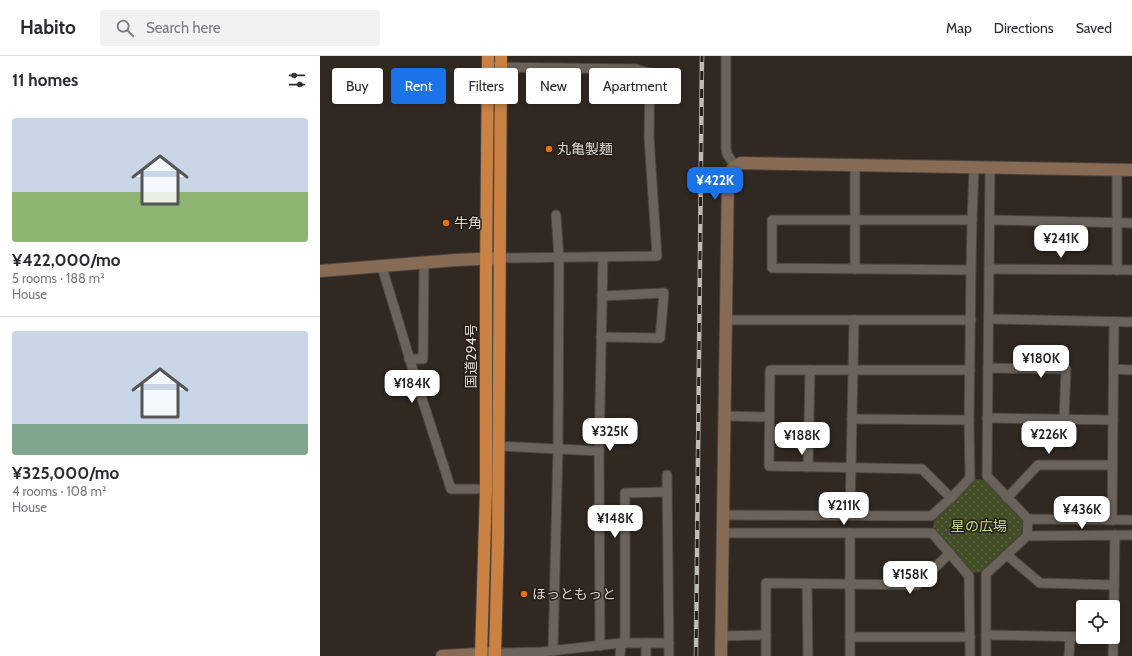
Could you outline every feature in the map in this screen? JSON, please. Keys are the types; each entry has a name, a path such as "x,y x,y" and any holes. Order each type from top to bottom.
{"highway":[{"name":"国道294号","path":"481,655 486,489 488,61"},
{"name":"国道294号","path":"495,654 498,538 501,61"}],"street":[{"path":"726,56 726,154 735,166"},
{"path":"320,271 486,258 657,256 649,137 650,74 636,69 488,61"},
{"path":"721,656 728,176 735,166 741,163 1132,170"},
{"path":"855,165 855,269"},
{"path":"723,515 931,516 970,478 969,420 974,168"},
{"path":"990,168 987,476 1028,519 1132,520"},
{"path":"1117,170 1117,270"},
{"path":"553,650 558,448 559,257 556,215"},
{"path":"971,270 772,268 772,220 972,220"},
{"path":"990,220 1132,223"},
{"path":"600,646 599,451 603,257"},
{"path":"409,358 423,359 424,263"},
{"path":"382,266 409,358 451,489 486,489"},
{"path":"989,269 1132,270"},
{"path":"601,337 660,338 664,293 602,296"},
{"path":"989,319 1132,322"},
{"path":"726,320 971,320"},
{"path":"850,516 854,320"},
{"path":"1112,520 1114,322"},
{"path":"988,368 1066,369 1064,419"},
{"path":"1114,369 1132,370"},
{"path":"951,498 922,469 769,466 770,370 970,370"},
{"path":"808,467 810,370"},
{"path":"724,416 769,417"},
{"path":"987,418 1113,420"},
{"path":"852,419 969,420"},
{"path":"498,446 599,451"},
{"path":"1007,498 1038,465 1112,465"},
{"path":"667,475 669,656"},
{"path":"620,656 623,643 625,493 668,492"},
{"path":"1027,536 1028,519"},
{"path":"722,533 932,533 969,576 970,656"},
{"path":"850,533 850,656"},
{"path":"1114,600 1115,535"},
{"path":"986,656 986,574 1027,536 1132,535"},
{"path":"766,656 766,584 918,585 950,553"},
{"path":"1007,555 1040,583 1114,585"},
{"path":"807,584 808,656"},
{"path":"721,636 766,635"},
{"path":"986,635 1076,637"},
{"path":"850,637 970,637"},
{"path":"1069,656 1070,637"},
{"path":"646,642 646,656"},
{"path":"442,656 541,654 553,650 580,652 600,646 623,643 669,643"},
{"path":"1113,644 1113,656"}],"green space":[{"name":"星の広場","path":"974,479 985,480 1024,521 1023,534 982,572 973,573 933,530 934,521"}],"railway":[{"path":"696,656 702,56"}],"place":[{"name":"丸亀製麺","path":"549,149"},
{"name":"牛角","path":"446,223"},
{"name":"ほっともっと","path":"524,594"}]}
